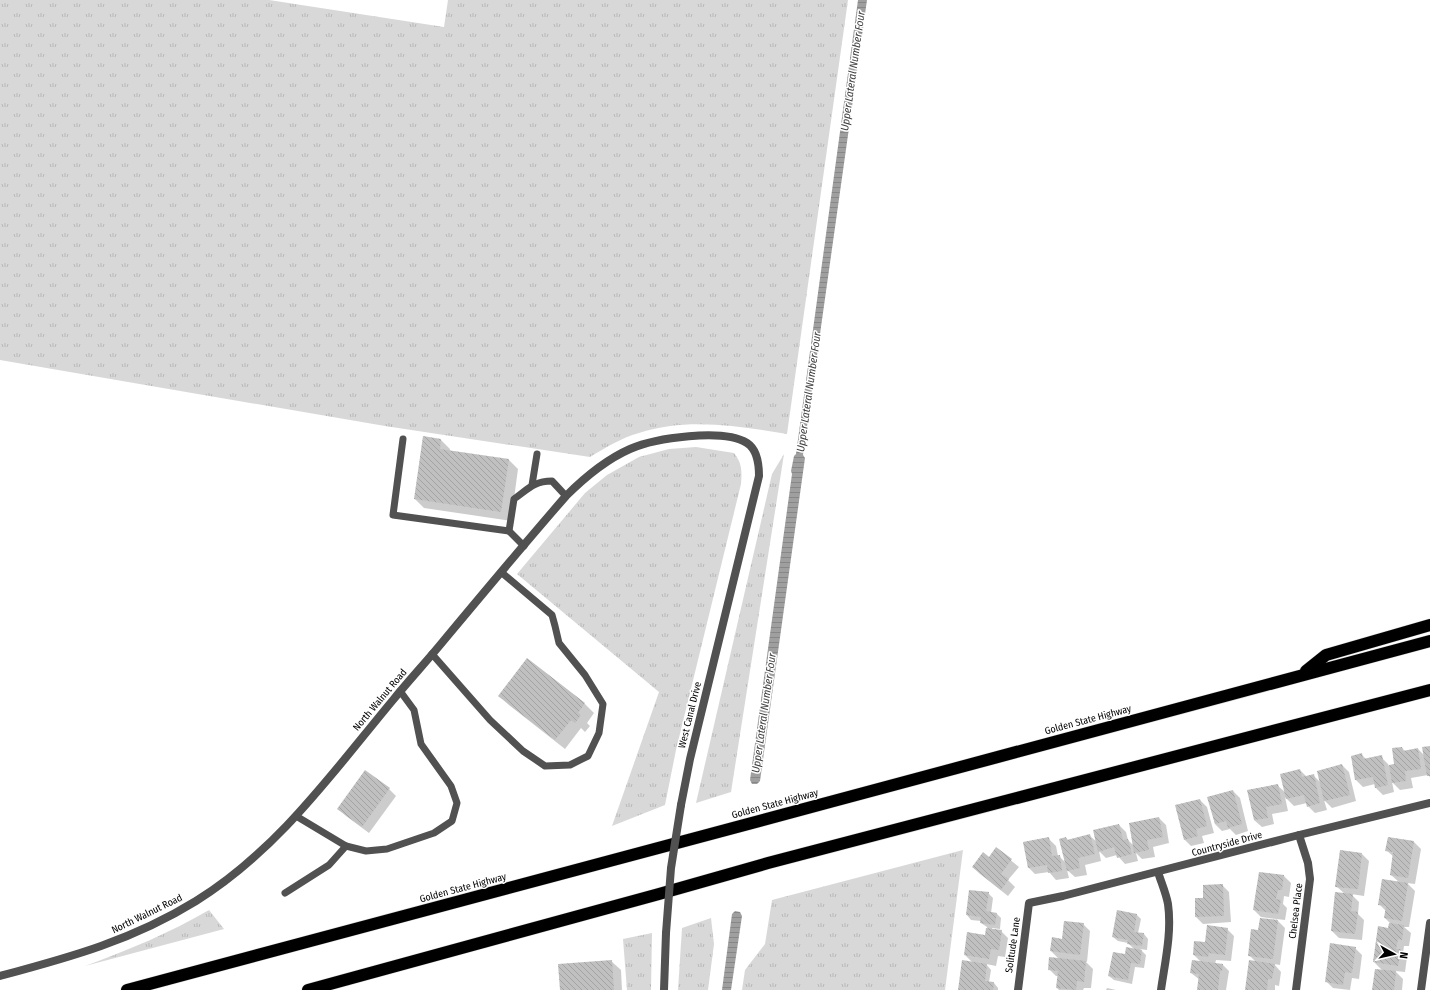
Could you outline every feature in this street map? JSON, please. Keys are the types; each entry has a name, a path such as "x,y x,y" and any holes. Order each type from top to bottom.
{"highway":[{"path":"1300,676 1326,655 1430,625"},
{"name":"Golden State Highway","path":"127,990 1430,640"},
{"path":"308,990 768,863 1430,690"}],"street":[{"name":"North Walnut Road","path":"0,976 71,957 126,938 173,914 219,886 241,869 262,851 296,816 566,496 591,473 630,449 651,442 690,436 710,436 740,440 748,444 754,450"},
{"name":"West Canal Drive","path":"664,990 666,933 671,868 681,805 692,752 758,476 759,466 754,450"},
{"name":"Countryside Drive","path":"1029,903 1063,896 1430,803"},
{"name":"Chelsea Place","path":"1296,990 1310,879 1308,863 1298,836"},
{"path":"1158,872 1168,902 1170,917 1161,990"},
{"name":"Solitude Lane","path":"1018,990 1029,903"},
{"path":"1421,990 1430,923"}],"lane":[{"path":"403,439 393,515 509,531 524,546"},
{"path":"532,485 537,454"},
{"path":"509,531 514,499 532,485 542,481 552,481 566,496"},
{"path":"432,654 490,720 529,755 545,766 570,765 588,756 599,733 603,704 585,675 559,643 552,615 502,572"},
{"path":"296,816 346,846 366,851 387,849 434,832 452,821 457,803 451,786 421,744 414,710 400,691"},
{"path":"285,893 329,865 346,846"}],"green space":[{"path":"0,0 269,0 444,27 448,0 848,0 787,434 713,424 676,425 657,428 632,435 590,457 385,426 0,360"},
{"path":"696,447 734,453 739,460 741,467 741,484 676,750 665,805 612,826 659,692 517,574 585,493 607,475 639,457 669,449"},
{"path":"784,454 731,792 696,803 772,474"},
{"path":"963,850 945,990 742,990 745,970 765,944 772,900"},
{"path":"209,910 224,929 85,966 148,941"},
{"path":"711,918 714,944 708,990 678,990 682,928"},
{"path":"652,933 651,990 627,990 623,939"}],"water":[{"name":"Upper Lateral Number Four","path":"858,0 867,0 803,455 805,458 760,781 757,784 752,784 750,780 792,474 791,471 794,456 796,454"},
{"path":"735,911 740,912 742,916 731,990 722,990 732,914"}],"building":[{"path":"423,436 441,439 440,449 509,459 501,512 414,499"},
{"path":"527,658 585,703 578,713 581,715 575,723 571,720 555,740 498,696"},
{"path":"1430,746 1430,776 1427,776 1422,747"},
{"path":"1402,747 1403,751 1418,748 1421,769 1405,771 1406,781 1392,783 1389,765 1394,764 1392,748"},
{"path":"1362,753 1363,759 1382,755 1388,785 1375,788 1373,777 1355,780 1351,756"},
{"path":"1342,764 1350,795 1324,801 1317,771"},
{"path":"1300,769 1302,777 1314,774 1320,803 1307,807 1304,795 1286,799 1280,774"},
{"path":"365,770 390,788 362,827 337,809"},
{"path":"1278,784 1282,804 1266,807 1268,818 1254,820 1247,790"},
{"path":"1233,790 1242,824 1228,828 1226,821 1215,824 1207,797"},
{"path":"1200,799 1207,826 1196,829 1198,836 1184,840 1175,805"},
{"path":"1159,817 1163,837 1147,840 1149,850 1134,853 1129,823"},
{"path":"1119,824 1123,840 1128,839 1132,854 1117,858 1114,847 1098,852 1093,830"},
{"path":"1090,834 1095,854 1078,858 1080,868 1067,871 1059,839 1066,837 1067,840"},
{"path":"1049,837 1052,856 1060,855 1062,871 1048,873 1047,865 1028,868 1023,842"},
{"path":"1388,837 1414,841 1408,878 1390,875 1393,852 1385,851"},
{"path":"996,847 1012,859 1001,874 1009,879 1001,890 972,867 983,852 989,857"},
{"path":"1340,850 1362,853 1358,889 1335,887"},
{"path":"1259,872 1284,875 1282,890 1278,890 1276,899 1281,900 1278,914 1253,910"},
{"path":"1382,879 1408,883 1402,921 1384,918 1386,906 1378,905"},
{"path":"1223,884 1224,916 1195,917 1195,898 1203,898 1203,885"},
{"path":"969,890 989,892 986,911 997,913 995,925 980,923 981,917 966,915"},
{"path":"1335,892 1353,894 1351,911 1358,912 1355,934 1331,931"},
{"path":"1117,910 1137,914 1134,932 1144,933 1142,946 1127,944 1128,940 1112,937"},
{"path":"1260,918 1278,920 1273,959 1248,956 1251,929 1258,930"},
{"path":"1064,921 1084,923 1080,955 1050,951 1052,937 1062,939"},
{"path":"1389,923 1404,925 1402,940 1398,939 1396,949 1401,949 1398,966 1373,962 1378,926 1388,928"},
{"path":"1207,925 1228,928 1225,955 1209,953 1208,957 1193,955 1194,941 1205,942"},
{"path":"986,928 1002,930 999,950 991,949 989,959 964,955 967,932 985,935"},
{"path":"1330,943 1356,947 1352,973 1345,972 1343,985 1325,982"},
{"path":"1126,947 1142,950 1140,964 1131,963 1128,980 1108,976 1113,952 1125,954"},
{"path":"1049,957 1086,961 1084,982 1077,981 1076,990 1056,988 1058,971 1048,970"},
{"path":"612,960 614,990 560,990 558,964"},
{"path":"962,960 987,964 985,981 994,982 993,990 958,990"},
{"path":"1192,960 1223,964 1222,971 1220,971 1218,990 1197,990 1199,974 1190,973"},
{"path":"1249,960 1275,964 1272,979 1268,979 1267,990 1245,990"},
{"path":"1375,969 1396,971 1394,990 1372,990"}]}
